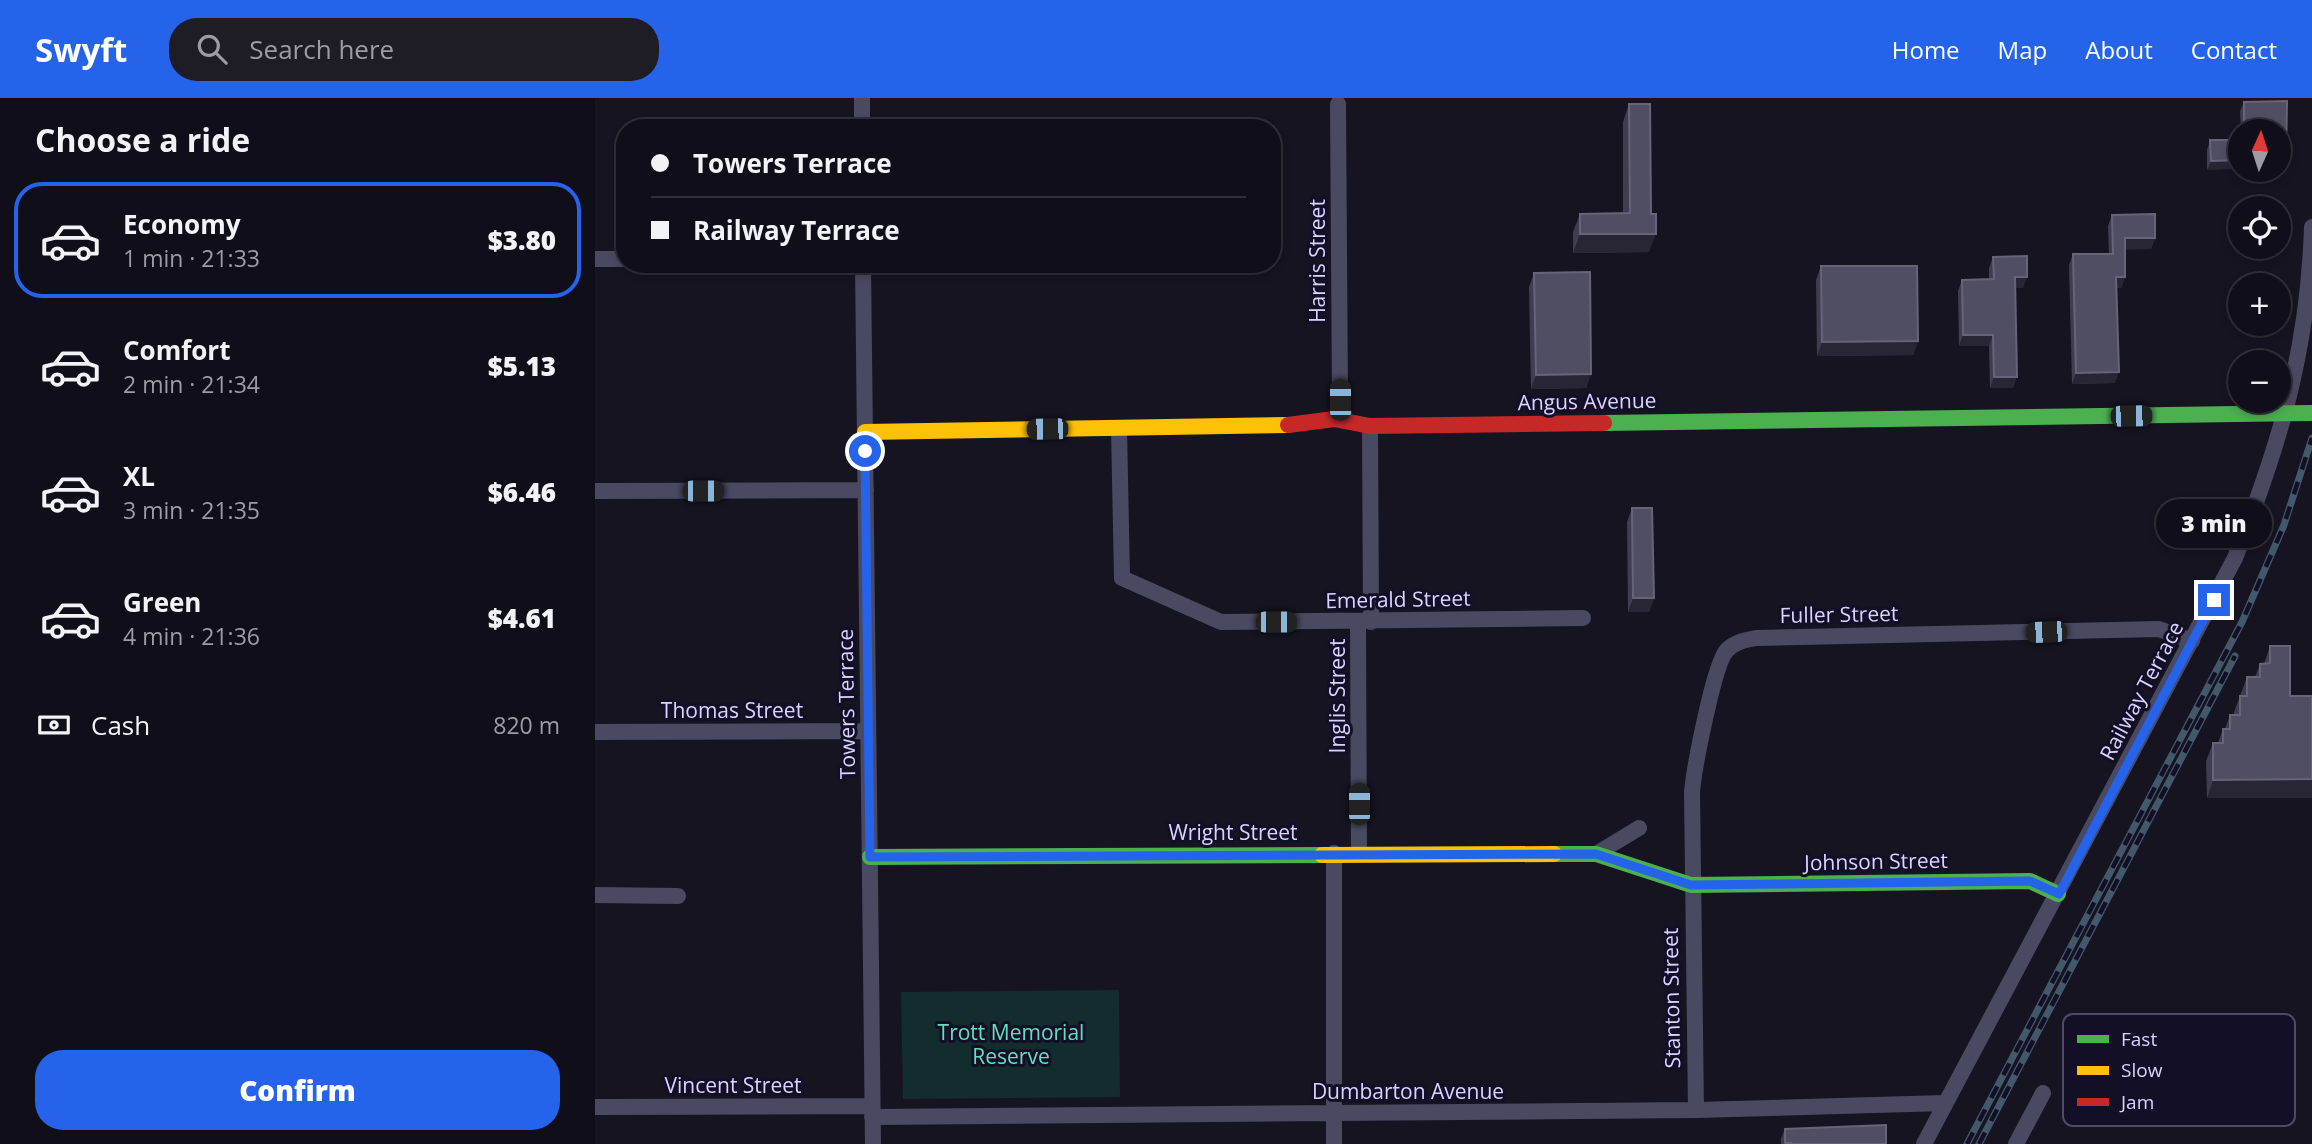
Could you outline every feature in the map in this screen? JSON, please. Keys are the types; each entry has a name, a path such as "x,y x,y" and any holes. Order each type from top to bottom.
{"street":[{"path":"862,98 862,119"},
{"name":"Harris Street","path":"1339,100 1340,400 1345,417"},
{"name":"Railway Terrace","path":"1924,1144 2235,558 2287,414 2310,290 2312,227"},
{"path":"595,259 616,258"},
{"name":"Towers Terrace","path":"863,273 873,1144"},
{"name":"Angus Avenue","path":"865,432 1299,425 1319,419 1345,417 1370,426 2312,413"},
{"name":"Inglis Street","path":"1359,853 1370,426"},
{"name":"Emerald Street","path":"1119,428 1122,578 1221,622 1583,618"},
{"path":"595,491 866,490"},
{"name":"Fuller Street","path":"1691,885 1692,792 1696,750 1724,652 1738,642 1756,638 2159,629 2192,641"},
{"name":"Thomas Street","path":"595,732 868,732"},
{"path":"1596,854 1639,828"},
{"path":"1334,853 1334,1144"},
{"name":"Wright Street","path":"870,857 1596,854 1691,885"},
{"name":"Johnson Street","path":"1691,885 2030,881 2059,894"},
{"name":"Stanton Street","path":"1691,885 1696,1110"},
{"path":"595,895 678,896"},
{"path":"2016,1144 2043,1093"},
{"name":"Dumbarton Avenue","path":"872,1112 1334,1113 1696,1110 1945,1103"},
{"name":"Vincent Street","path":"595,1107 872,1112"}],"green space":[{"name":"Trott Memorial Reserve","path":"1119,990 1120,1097 903,1099 901,992"}],"building":[{"path":"2287,101 2287,119 2244,119 2244,102"},
{"path":"1629,104 1650,104 1651,214 1656,214 1656,234 1580,234 1580,214 1630,213"},
{"path":"2210,140 2228,140 2228,160 2211,161"},
{"path":"2155,214 2155,238 2125,238 2125,277 2116,277 2119,372 2076,373 2073,254 2113,254 2112,215"},
{"path":"2027,256 2027,277 2015,277 2017,377 1994,377 1993,335 1963,335 1962,280 1994,279 1993,257"},
{"path":"1821,266 1917,266 1918,341 1822,342"},
{"path":"1590,272 1591,374 1536,375 1534,273"},
{"path":"1632,508 1652,508 1654,598 1633,598"},
{"path":"2270,646 2290,646 2290,696 2312,696 2312,779 2213,780 2213,743 2223,743 2223,729 2230,729 2230,715 2240,715 2240,696 2247,696 2247,677 2260,677 2260,664 2270,663"},
{"path":"1886,1125 1886,1144 1785,1143 1785,1129"}],"railway":[{"path":"1967,1144 2242,622 2284,525 2312,438"},
{"path":"1979,1144 2235,656"}],"traffic: fast":[{"path":"1604,423 2312,413"},
{"path":"1554,854 1596,854 1691,885 2030,881 2058,894"},
{"path":"870,857 1322,855"}],"traffic: slow":[{"path":"865,432 1288,425"},
{"path":"1322,855 1554,854"}],"traffic: jam":[{"path":"1288,425 1334,419 1370,426 1604,423"}],"route":[{"path":"865,451 870,857 1596,854 1691,885 2030,881 2059,894 2214,600"}]}
